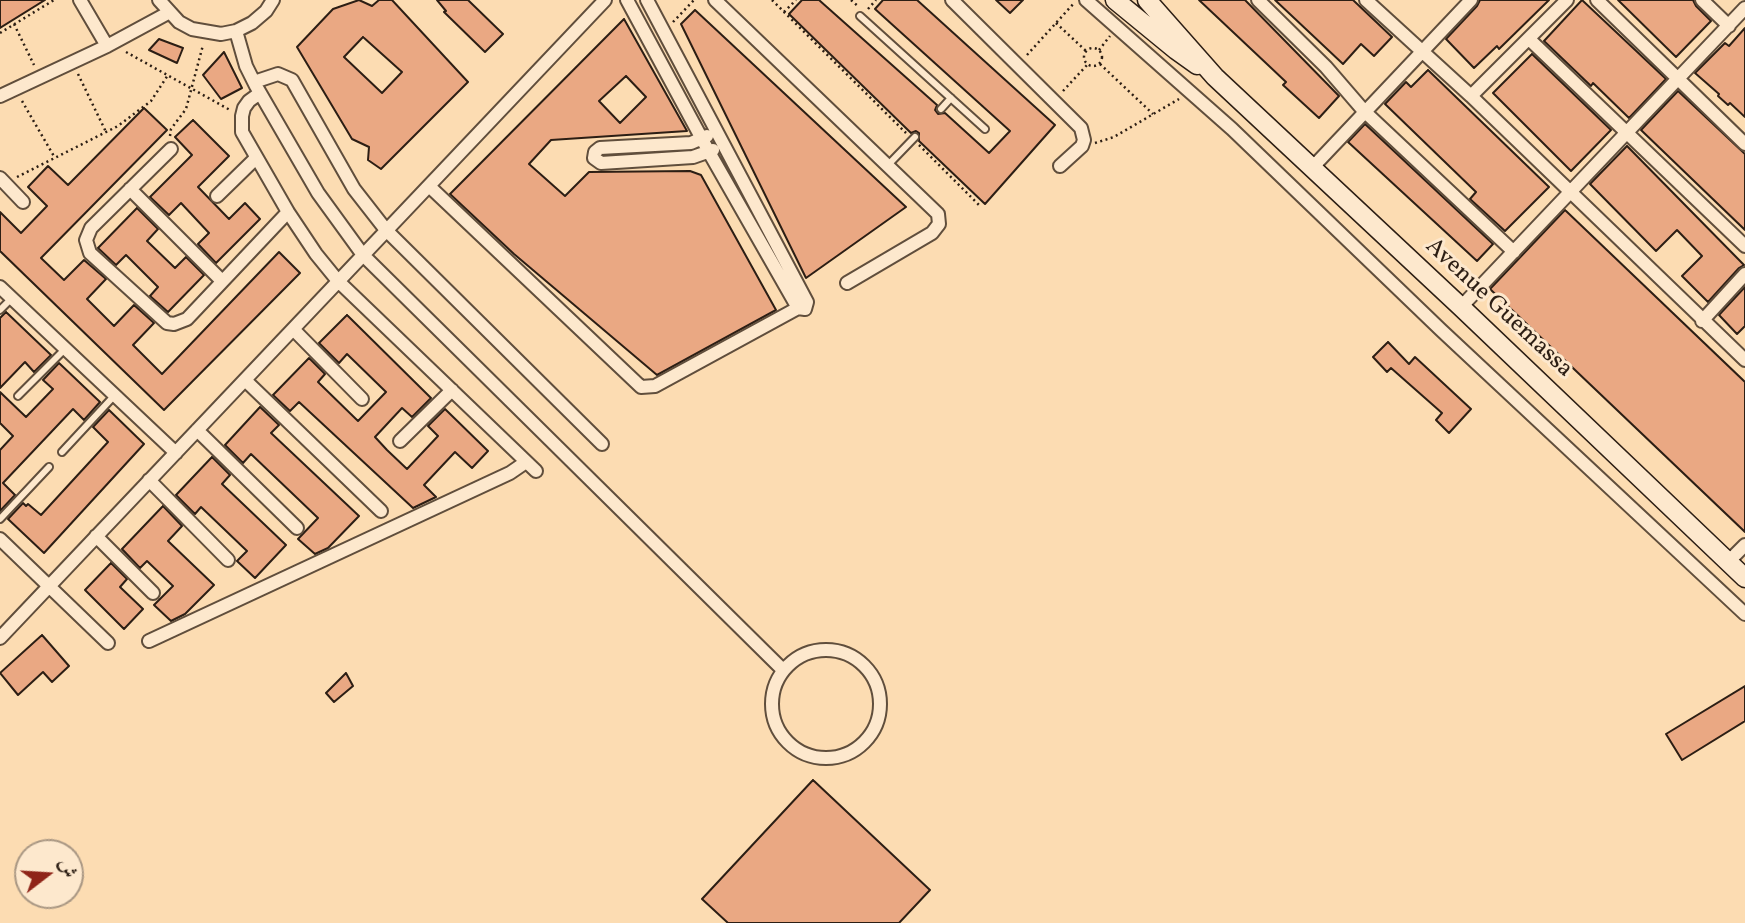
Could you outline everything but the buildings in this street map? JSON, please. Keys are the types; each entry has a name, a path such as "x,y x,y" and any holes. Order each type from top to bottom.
{"main road":[{"name":"Avenue Guemassa","path":"1115,0 1176,50 1215,77"},
{"name":"Avenue Guemassa","path":"1147,0 1215,77 1745,578"}],"street":[{"path":"80,0 109,45"},
{"path":"159,0 168,13 186,26 206,33 221,34 236,31 252,23 266,11 273,0"},
{"path":"0,638 605,0"},
{"path":"627,0 798,308"},
{"path":"429,186 641,387 655,386 798,308 805,309 807,302 647,0"},
{"path":"715,0 938,214 939,225 932,233 847,283"},
{"path":"952,0 1081,128 1084,140 1082,146 1060,166"},
{"path":"1086,0 1191,92 1745,614"},
{"path":"1258,0 1326,67 1364,111 1514,252"},
{"path":"1366,0 1471,96 1702,321 1745,359"},
{"path":"1312,167 1471,0"},
{"path":"1471,96 1567,0"},
{"path":"1597,0 1745,144"},
{"path":"1702,0 1728,26"},
{"path":"1461,307 1745,8"},
{"path":"0,96 109,45 168,13"},
{"path":"236,31 239,47 257,88 332,214 363,255 783,670"},
{"path":"1529,40 1745,246"},
{"path":"149,641 510,473 531,467 338,281 288,212 242,132 242,116 257,88 278,74 292,80 354,189 386,230 602,444"},
{"path":"716,130 691,143 600,148 595,152 594,158 601,163 693,157 723,144"},
{"path":"171,149 91,228 86,240 90,253 167,323 181,322 187,318 288,212"},
{"path":"217,196 256,158"},
{"path":"3,181 23,202"},
{"path":"130,189 222,281"},
{"path":"1702,321 1745,274"},
{"path":"0,288 176,453"},
{"path":"293,329 362,399"},
{"path":"245,380 381,511"},
{"path":"400,441 452,390"},
{"path":"197,430 297,528"},
{"path":"149,480 228,560"},
{"path":"96,536 153,593"},
{"path":"0,539 108,643"},
{"path":"1728,562 1745,545"},
{"path":"832,649 855,657 871,673 880,696 881,710 871,736 861,746 836,758 809,756 796,749 776,727 772,712 772,698 783,670 805,653 818,650 832,649"}],"lane":[{"path":"860,16 985,129"},
{"path":"941,109 951,98"},
{"path":"888,165 914,138"},
{"path":"0,310 11,299"},
{"path":"18,396 65,349"},
{"path":"62,452 114,396"},
{"path":"0,519 49,467"}],"path":[{"path":"0,33 54,0"},
{"path":"664,33 694,0"},
{"path":"772,0 980,206"},
{"path":"784,12 796,0"},
{"path":"1018,65 1077,0"},
{"path":"1056,23 1086,51"},
{"path":"15,24 39,78"},
{"path":"1099,50 1116,28"},
{"path":"171,149 171,129 186,109 206,33"},
{"path":"109,45 242,116"},
{"path":"1093,48 1099,50 1102,57 1100,64 1094,67 1087,65 1083,58 1086,51 1093,48"},
{"path":"72,62 106,132"},
{"path":"1100,64 1153,114"},
{"path":"1054,100 1087,65"},
{"path":"3,181 106,132 151,101 168,75"},
{"path":"15,89 55,158"},
{"path":"1082,146 1114,136 1191,92"}]}
